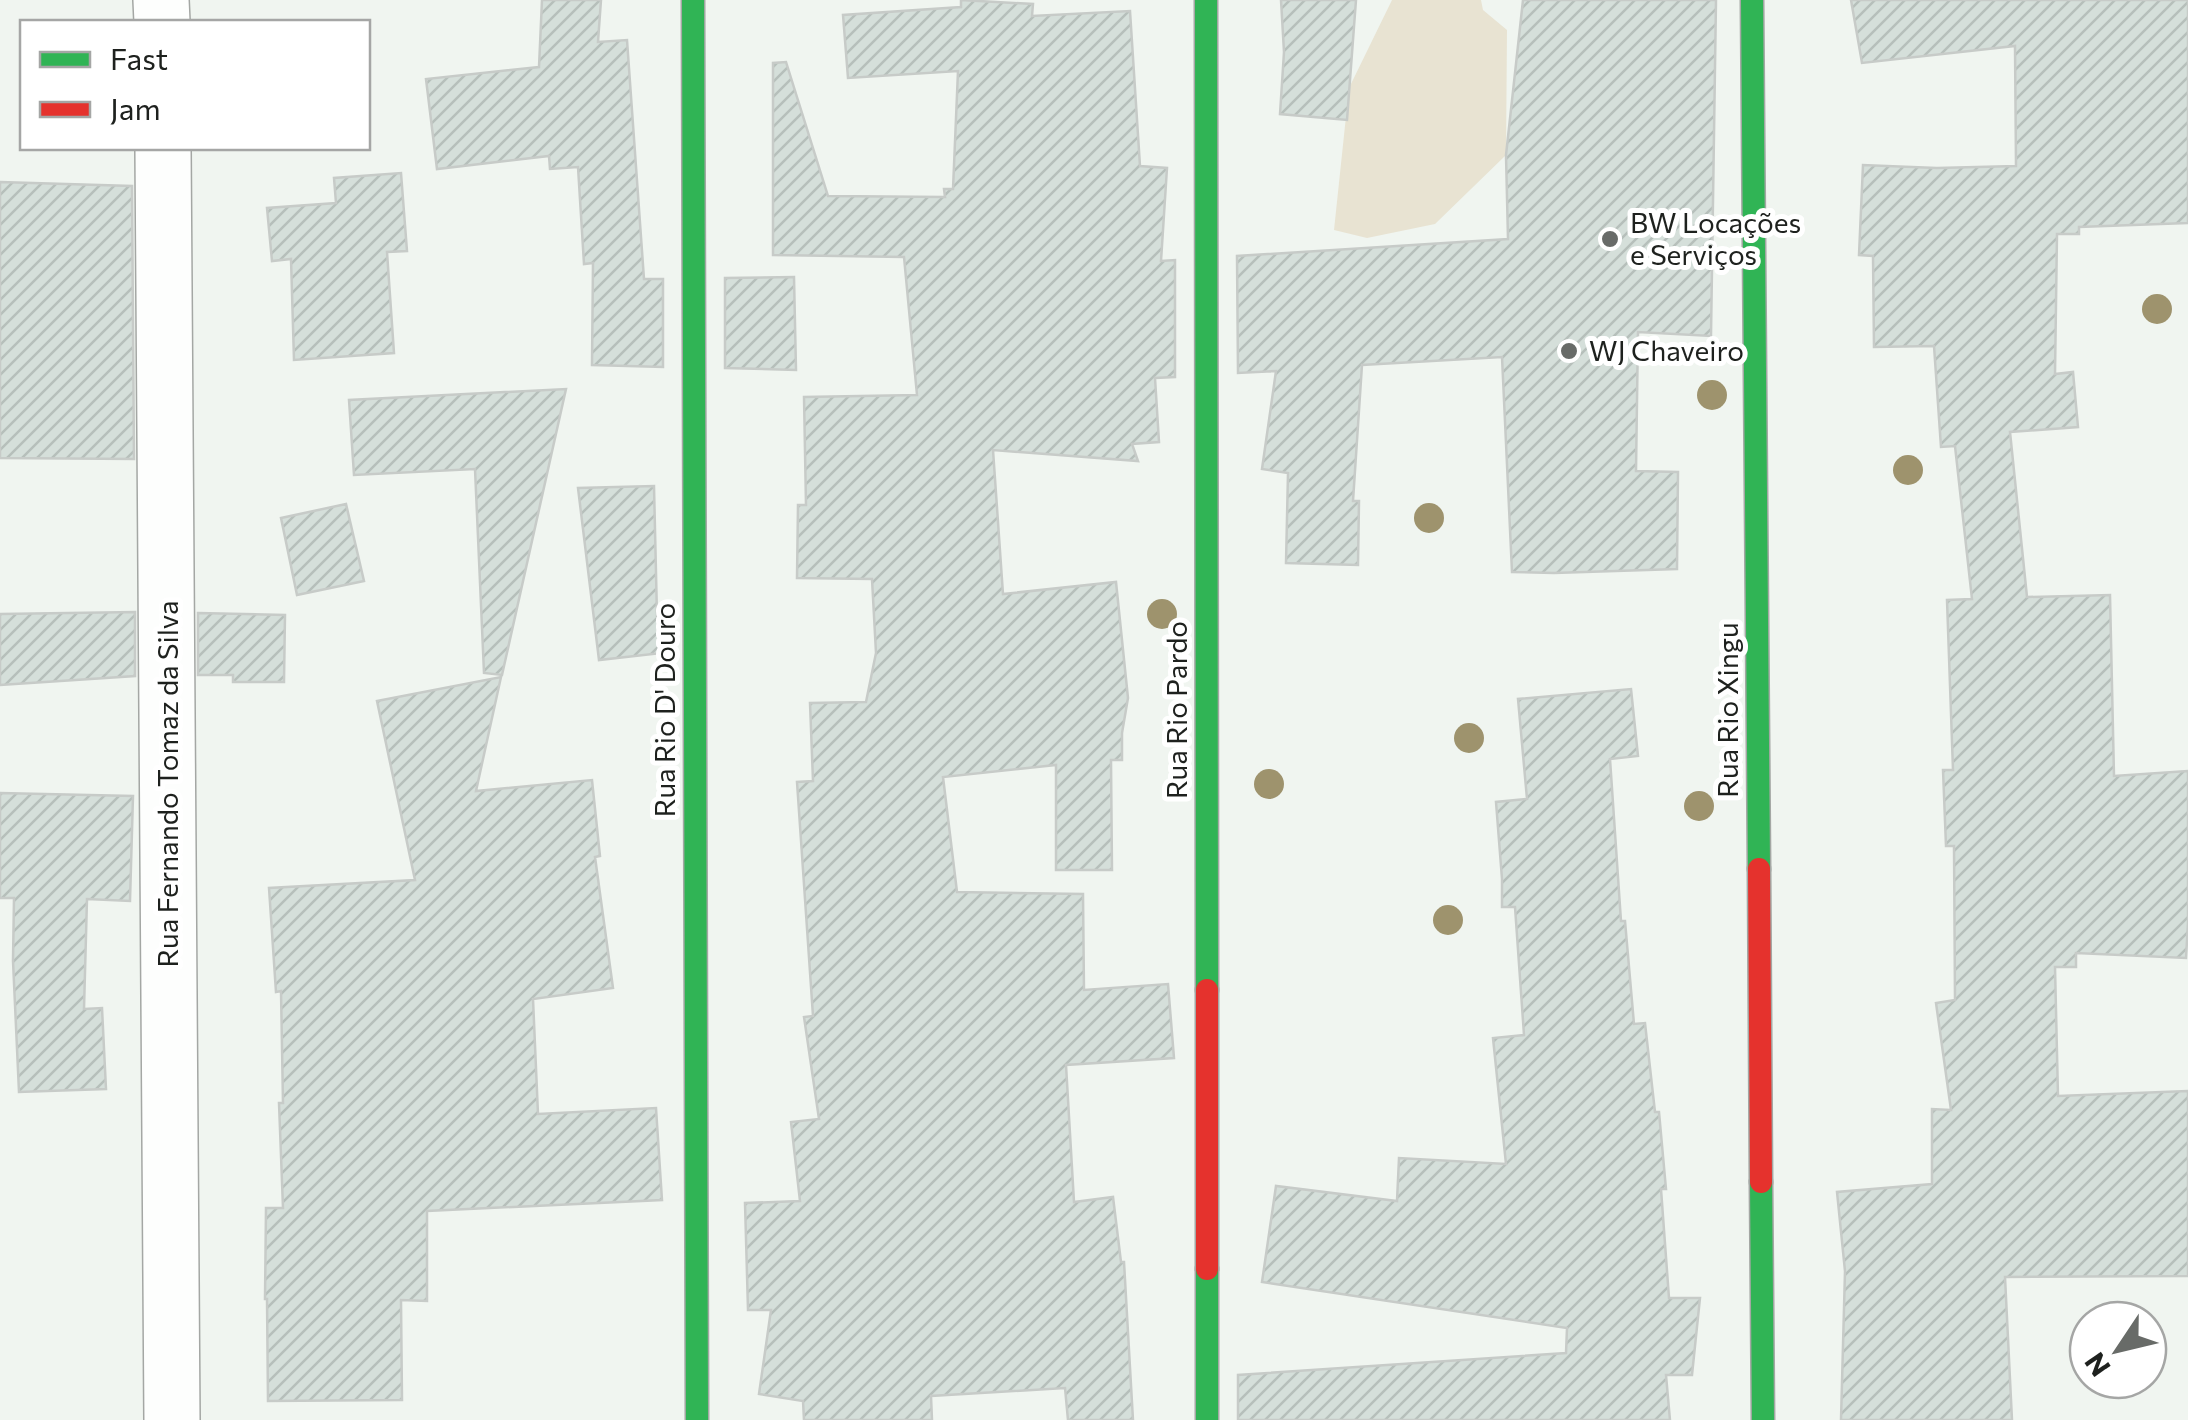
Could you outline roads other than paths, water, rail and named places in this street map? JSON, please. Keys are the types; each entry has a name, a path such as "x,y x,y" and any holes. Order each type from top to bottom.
{"street":[{"name":"Rua Rio D' Douro","path":"693,0 697,1420"},
{"name":"Rua Rio Pardo","path":"1206,0 1207,1420"},
{"name":"Rua Rio Xingu","path":"1752,0 1763,1420"},
{"name":"Rua Fernando Tomaz da Silva","path":"163,150 172,1420"}],"place":[{"name":"BW Locações e Serviços","path":"1610,239"},
{"name":"WJ Chaveiro","path":"1569,351"}]}
